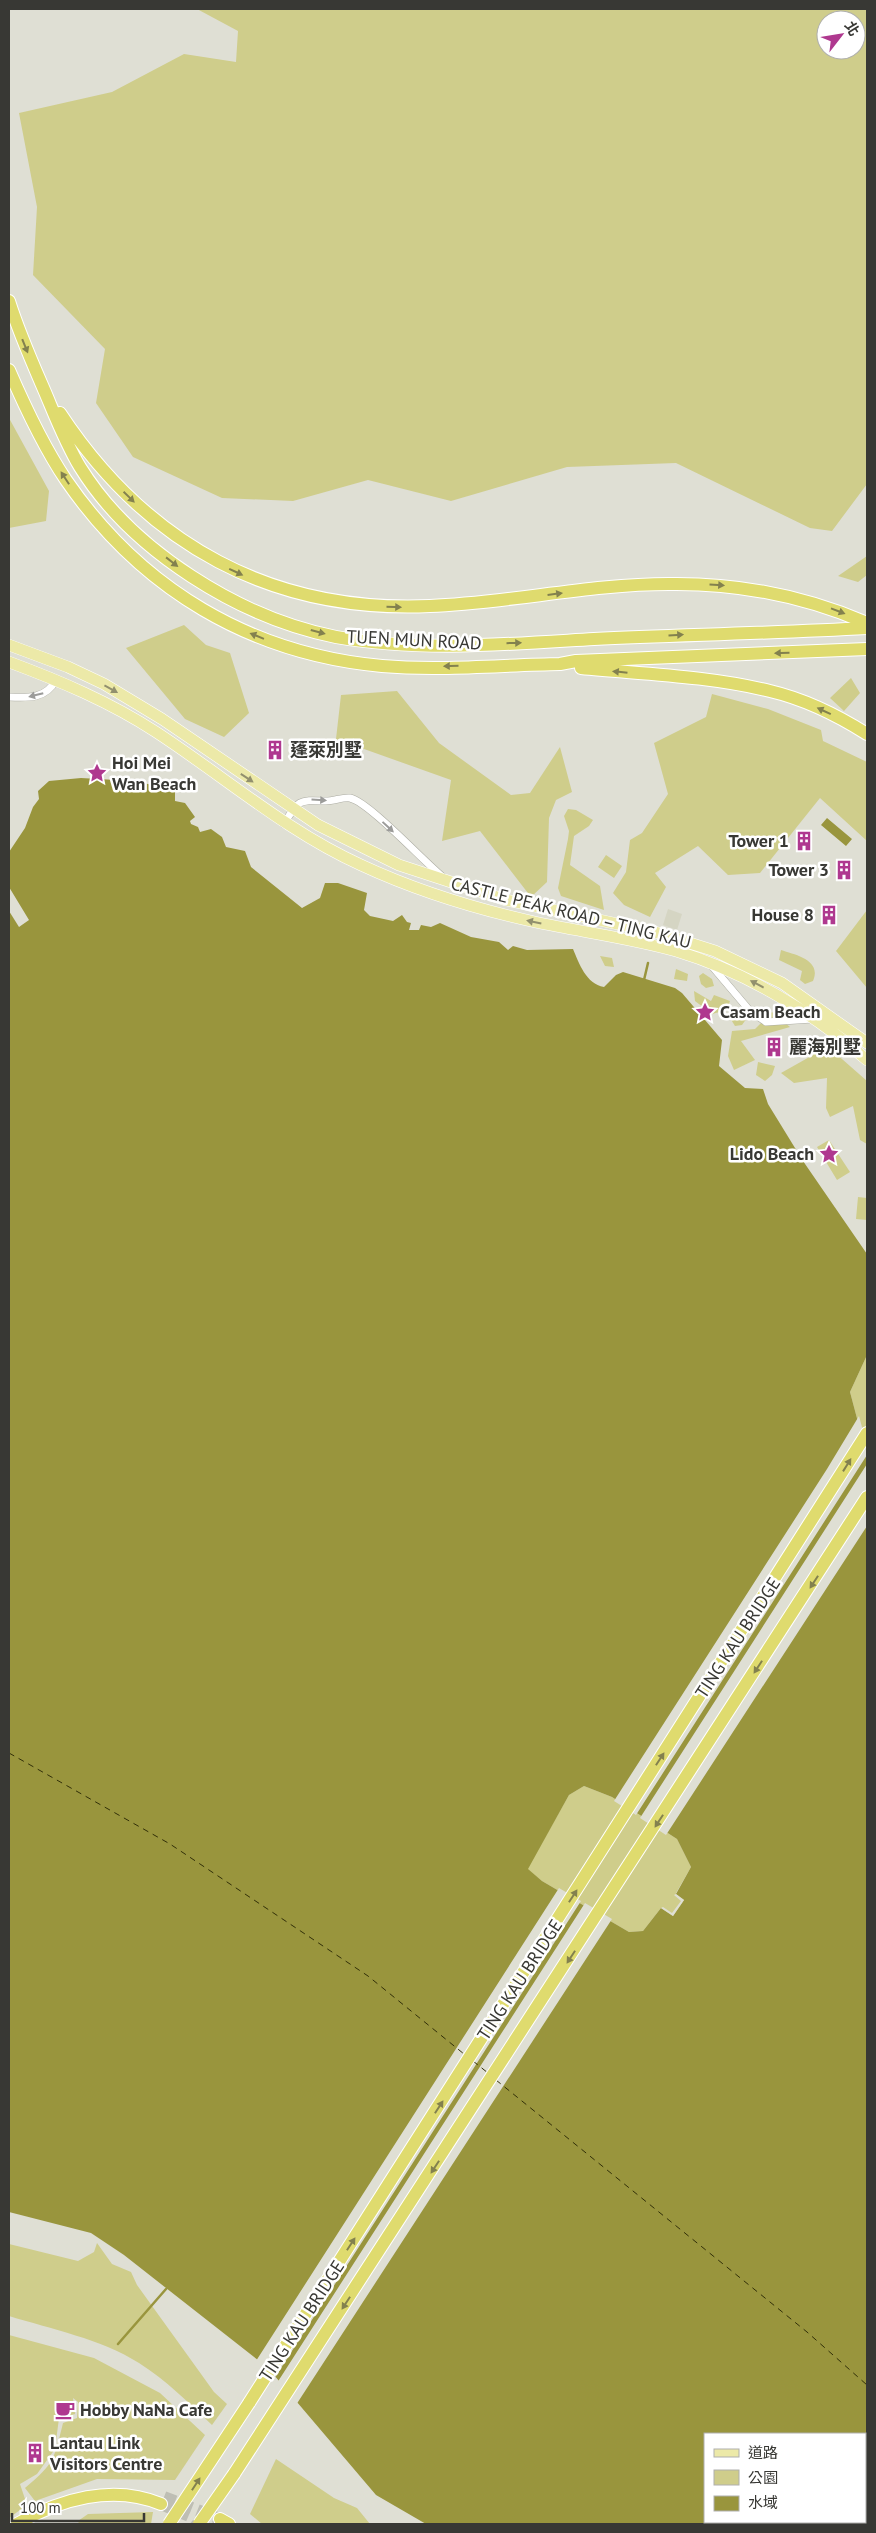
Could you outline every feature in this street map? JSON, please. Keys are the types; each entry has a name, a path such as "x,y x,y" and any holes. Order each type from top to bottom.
{"highway":[{"name":"TUEN MUN ROAD","path":"9,301 44,391 82,470 135,531 189,575 224,597 272,618 318,632 362,640 436,645 867,628"},
{"name":"TUEN MUN ROAD","path":"9,370 55,462 94,518 151,575 215,617 286,647 318,656 382,666 560,664 867,649"},
{"path":"44,391 95,461 123,491 160,525 188,545 227,568 290,592 346,604 413,607 472,604 628,586 691,584 754,589 808,601 867,623"},
{"path":"560,664 704,680 770,691 819,708 867,734"},
{"name":"TING KAU BRIDGE","path":"169,2524 273,2367 867,1433"},
{"name":"TING KAU BRIDGE","path":"199,2524 284,2398 867,1497"},
{"path":"17,2524 62,2502 113,2495 141,2496 162,2501"}],"main road":[{"name":"CASTLE PEAK ROAD – TING KAU","path":"9,645 58,663 135,702 318,825 414,871 452,884 544,910 655,932 715,951 782,983 867,1043"},
{"name":"CASTLE PEAK ROAD – TING KAU","path":"9,662 56,680 104,702 145,726 284,824 318,843 395,880 477,908 535,922 642,942 709,962 753,982 813,1019 867,1060"},
{"path":"56,680 58,663"}],"street":[{"path":"9,698 32,698 48,691 56,680"},
{"path":"284,824 296,803 304,800 329,801 350,798 370,810 452,884"},
{"name":"CASTLE PEAK ROAD – TING KAU","path":"709,962 750,1011 766,1022 813,1019"}],"shaded area":[{"path":"668,909 682,914 677,930 663,925"}],"green space":[{"path":"197,9 867,9 867,484 832,531 810,528 676,463 567,467 451,501 368,480 293,501 222,498 133,457 96,403 105,349 33,275 37,207 19,113 112,92 184,54 236,62 238,31"},
{"path":"9,418 49,491 46,521 9,528"},
{"path":"867,556 867,575 858,582 838,576"},
{"path":"184,625 206,645 230,653 249,713 224,737 185,719 126,648"},
{"path":"851,678 860,693 844,711 830,698"},
{"path":"397,691 439,743 511,795 530,793 560,747 572,792 556,800 549,818 547,882 531,897 480,831 442,841 451,780 336,739 341,695"},
{"path":"712,694 768,709 821,730 823,741 867,762 867,841 820,798 760,873 728,875 698,846 655,873 666,887 650,917 624,905 613,893 626,872 630,840 642,833 668,794 654,743 706,717"},
{"path":"568,809 576,810 593,820 589,826 574,836 570,865 600,886 604,910 561,896 558,888 568,839 569,831 564,816"},
{"path":"606,855 622,866 614,878 598,867"},
{"path":"867,910 867,988 836,951"},
{"path":"781,950 800,956 811,963 815,974 813,981 805,984 800,980 802,971 779,960"},
{"path":"600,956 612,958 614,967 605,966"},
{"path":"676,969 688,974 687,981 674,979"},
{"path":"703,973 712,979 714,986 706,988 701,984 699,976"},
{"path":"694,991 711,1001 714,995 730,1001 727,1010 712,1014 695,1001"},
{"path":"739,1010 747,1018 742,1025 735,1026 730,1018"},
{"path":"772,1012 790,1027 741,1041 755,1060 734,1070 728,1056 732,1031 755,1029"},
{"path":"817,1037 867,1081 867,1144 860,1140 853,1106 830,1117 826,1108 827,1078 794,1083 781,1073 813,1055"},
{"path":"758,1062 775,1066 772,1075 765,1081 756,1075"},
{"path":"829,1140 850,1172 837,1180 817,1147"},
{"path":"858,1197 867,1198 867,1220 856,1219"},
{"path":"867,1355 867,1456 850,1392"},
{"path":"584,1786 612,1797 677,1839 691,1867 676,1893 684,1900 673,1916 661,1908 643,1931 629,1932 542,1881 527,1869 569,1795"},
{"path":"97,2243 112,2264 131,2272 137,2285 214,2392 227,2404 212,2425 177,2392 139,2363 109,2347 9,2316 9,2244 78,2261 94,2252"},
{"path":"9,2335 94,2358 160,2393 205,2435 175,2480 97,2479 35,2501 25,2488 52,2460 63,2423 77,2418 78,2402 73,2398 75,2414 59,2418 55,2449 37,2474 20,2484 27,2505 9,2518"},
{"path":"276,2459 334,2498 357,2508 370,2524 262,2524 250,2514"},
{"path":"153,2512 151,2524 79,2524 78,2521 88,2514"}],"water":[{"path":"81,778 133,781 153,785 165,781 175,791 175,801 185,803 195,817 190,821 191,824 198,827 200,832 211,829 222,837 226,847 245,851 251,867 302,908 320,898 325,883 338,883 367,893 364,910 370,916 393,921 402,915 407,922 411,923 409,930 419,930 421,925 431,927 440,923 471,937 499,942 508,950 513,946 527,950 573,949 584,972 592,982 598,985 604,987 616,975 623,972 675,988 682,993 722,1040 719,1066 745,1088 763,1089 768,1104 803,1161 867,1254 867,1355 850,1392 867,1456 867,2524 426,2524 376,2495 268,2368 124,2255 91,2233 9,2212 9,852 25,828 33,807 39,799 38,791 49,781","holes":["584,1786 612,1797 677,1839 691,1867 676,1894 684,1900 673,1916 661,1908 643,1931 629,1932 542,1881 528,1869 569,1795"]},
{"path":"827,818 852,839 846,846 821,825"}],"pier":[{"path":"9,887 29,920 19,927 9,911"},
{"path":"859,1416 867,1446 867,1455 636,1815 614,1801"},
{"path":"867,1464 867,1526 666,1835 640,1818"},
{"path":"559,1888 581,1901 274,2379 256,2361"},
{"path":"676,1894 684,1900 673,1916 661,1908 663,1907 672,1913 681,1901 674,1895"},
{"path":"585,1903 612,1919 296,2405 277,2383"}],"waterway":[{"path":"644,980 648,963"},
{"path":"118,2344 166,2289"}],"ferry route":[{"path":"9,1753 170,1844 368,1976 464,2054"},
{"path":"473,2061 488,2073"},
{"path":"496,2080 807,2332 867,2385"}],"tunnel":[{"path":"164,2497 220,2519"},
{"path":"161,2504 189,2516 199,2524"}],"place":[{"name":"蓬萊別墅","path":"275,750"},
{"name":"Hoi Mei Wan Beach","path":"97,773"},
{"name":"Tower 1","path":"804,841"},
{"name":"Tower 3","path":"844,870"},
{"name":"House 8","path":"829,915"},
{"name":"Casam Beach","path":"705,1012"},
{"name":"麗海別墅","path":"774,1047"},
{"name":"Lido Beach","path":"829,1154"},
{"name":"Hobby NaNa Cafe","path":"65,2410"},
{"name":"Lantau Link Visitors Centre","path":"35,2453"}]}
